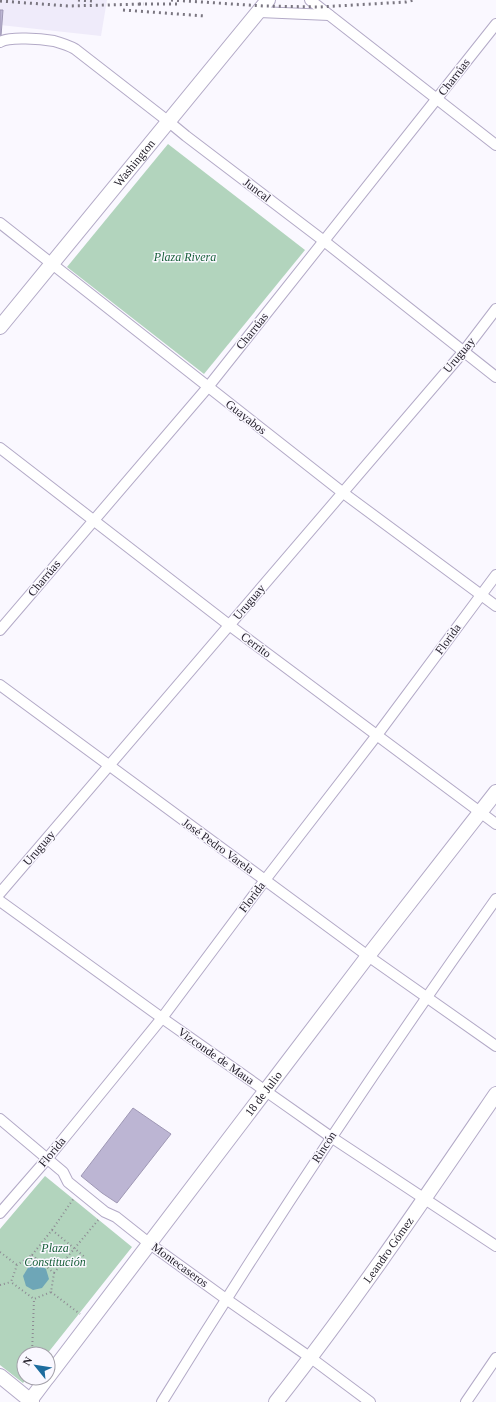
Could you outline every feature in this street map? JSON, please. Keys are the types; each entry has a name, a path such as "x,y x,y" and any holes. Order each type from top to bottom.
{"street":[{"name":"Washington","path":"0,327 268,0"},
{"path":"310,0 436,100 496,145"},
{"path":"259,12 329,15"},
{"name":"Charrúas","path":"0,630 208,387 496,24"},
{"name":"Juncal","path":"2,41 17,39 53,41 75,48 186,136 324,241 496,377"},
{"name":"Guayabos","path":"0,223 342,492 496,606"},
{"name":"Uruguay","path":"0,893 464,351 496,309"},
{"name":"Cerrito","path":"0,448 229,625 496,824"},
{"name":"Florida","path":"0,1213 47,1159 162,1018 265,880 377,735 496,575"},
{"name":"José Pedro Varela","path":"0,685 368,956 496,1046"},
{"name":"18 de Julio","path":"56,1367 368,956 496,792"},
{"name":"Rincón","path":"162,1402 226,1298 331,1137 426,996 496,899"},
{"name":"Vizconde de Maua","path":"0,901 266,1092 331,1137 496,1246"},
{"name":"Leandro Gómez","path":"276,1402 311,1358 424,1199 496,1094"},
{"name":"Montecaseros","path":"0,1119 63,1172 68,1182 105,1212 116,1216 150,1244 311,1358 370,1402"},
{"path":"466,1402 496,1358"},
{"path":"0,1376 30,1401"},
{"name":"18 de Julio","path":"30,1401 42,1386"}],"path":[{"path":"11,1282 17,1265 32,1256 79,1191"},
{"path":"51,1292 54,1273 105,1212"},
{"path":"52,1230 86,1258"},
{"path":"0,1252 17,1265"},
{"path":"32,1256 54,1273"},
{"path":"0,1285 11,1282"},
{"path":"11,1282 34,1299"},
{"path":"51,1292 91,1321"},
{"path":"34,1299 51,1292"},
{"path":"32,1346 34,1299"}],"shaded area":[{"path":"0,0 107,0 101,36 0,25"}],"green space":[{"name":"Plaza Rivera","path":"168,144 305,250 204,374 67,267"},
{"name":"Plaza Constitución","path":"45,1176 132,1247 53,1346 16,1346 16,1378 0,1365 0,1229"}],"water":[{"path":"40,1265 46,1269 49,1279 42,1288 33,1290 26,1286 23,1276 29,1266"}],"building":[{"path":"0,10 3,10 1,36 0,36"},
{"path":"133,1108 171,1134 117,1203 81,1176"}],"railway":[{"path":"78,0 93,1"},
{"path":"171,0 263,6 319,7 406,2 414,0"},
{"path":"0,1 69,6 144,4"},
{"path":"139,4 177,4"},
{"path":"123,10 205,16"}]}
